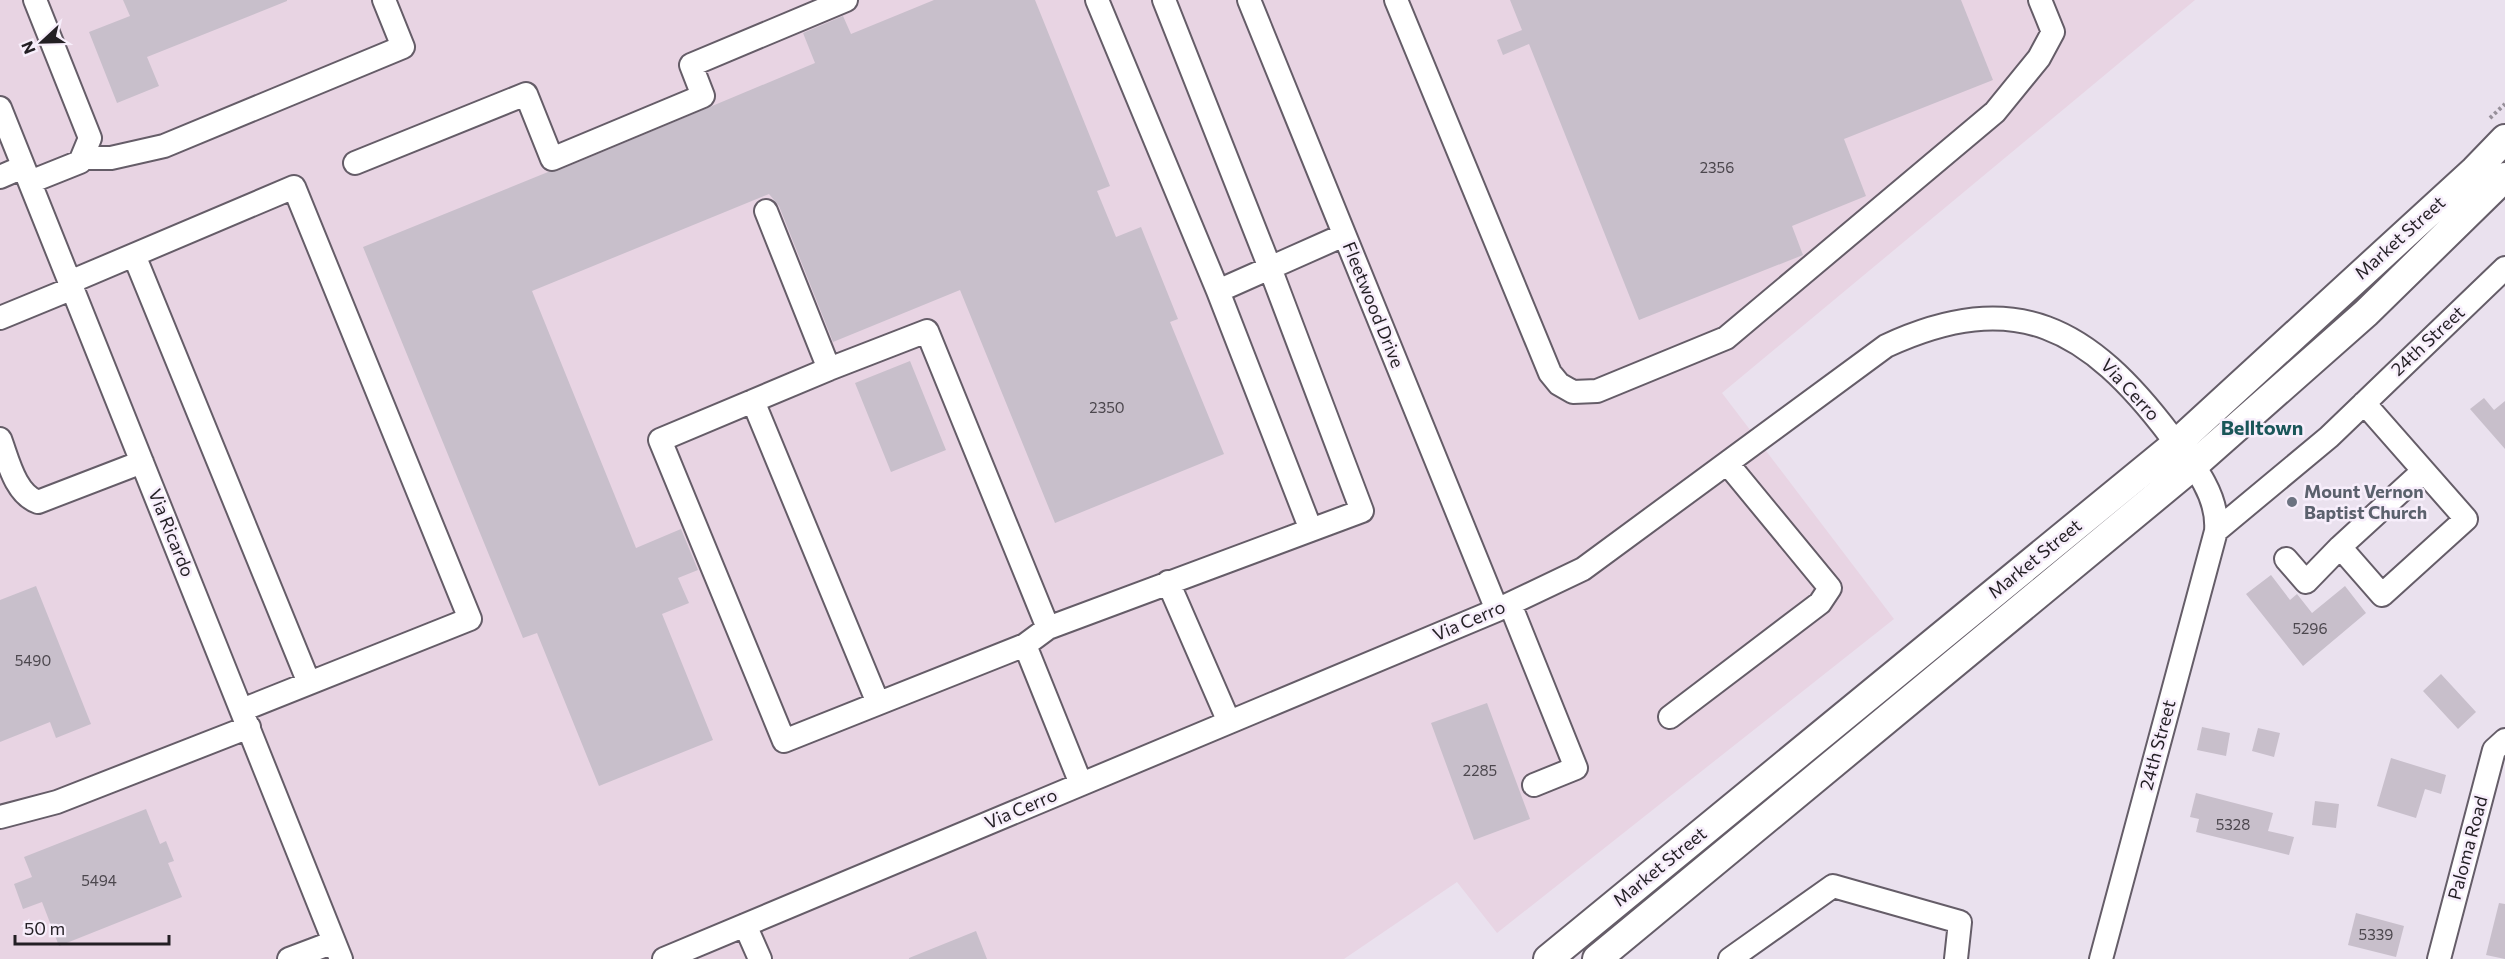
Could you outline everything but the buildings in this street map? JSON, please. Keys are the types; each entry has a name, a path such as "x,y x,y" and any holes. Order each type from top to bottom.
{"main road":[{"name":"Market Street","path":"1548,959 2177,443 2466,178 2505,139"},
{"name":"Market Street","path":"1597,959 2194,465 2366,313 2505,177"}],"street":[{"path":"0,177 27,175 80,162 90,138 35,0"},
{"path":"82,158 111,158 164,146 403,47 384,0"},
{"path":"356,163 526,94 552,159 703,96 691,65 846,0"},
{"path":"1097,0 1218,291 1311,530"},
{"path":"1048,628 927,331 828,369 660,440 784,741 1026,645 1048,628 1362,511 1270,268 1164,0"},
{"name":"Fleetwood Drive","path":"1249,0 1344,235 1503,607 1576,768 1534,785"},
{"path":"1396,0 1550,372 1559,384 1573,392 1597,392 1726,338 1995,112 2039,58 2053,32 2040,0"},
{"name":"Via Ricardo","path":"0,108 337,950"},
{"path":"0,318 134,255 294,188 470,619 309,683 245,719 57,802 0,817"},
{"path":"766,211 828,369"},
{"path":"1218,291 1344,235"},
{"path":"134,255 309,683"},
{"name":"24th Street","path":"2216,531 2328,437 2505,268"},
{"name":"Via Cerro","path":"664,959 1503,607 1583,569 1886,346 1932,327 1981,317 2013,319 2074,340 2101,357 2120,375 2141,397 2194,465"},
{"path":"753,401 878,703"},
{"path":"2340,547 2382,595 2466,519 2364,403"},
{"path":"0,439 17,482 27,498 38,502 142,462"},
{"path":"1670,717 1820,603 1830,588 1727,463"},
{"name":"24th Street","path":"2101,959 2216,531 2215,508 2194,465"},
{"path":"2286,559 2306,582 2340,547 2423,471"},
{"path":"1168,582 1229,722"},
{"path":"1026,645 1081,784"},
{"name":"Paloma Road","path":"2439,959 2494,750 2505,740"},
{"path":"1730,959 1833,886 1960,922 1956,959"},
{"path":"745,925 760,959"},
{"path":"289,959 337,950"}],"shaded area":[{"path":"0,0 2195,0 1722,393 1894,619 1497,933 1457,882 1344,959 0,959"}],"place":[{"name":"Mount Vernon Baptist Church","path":"2292,502"}],"district":[{"name":"Belltown","path":"2262,428"}]}
